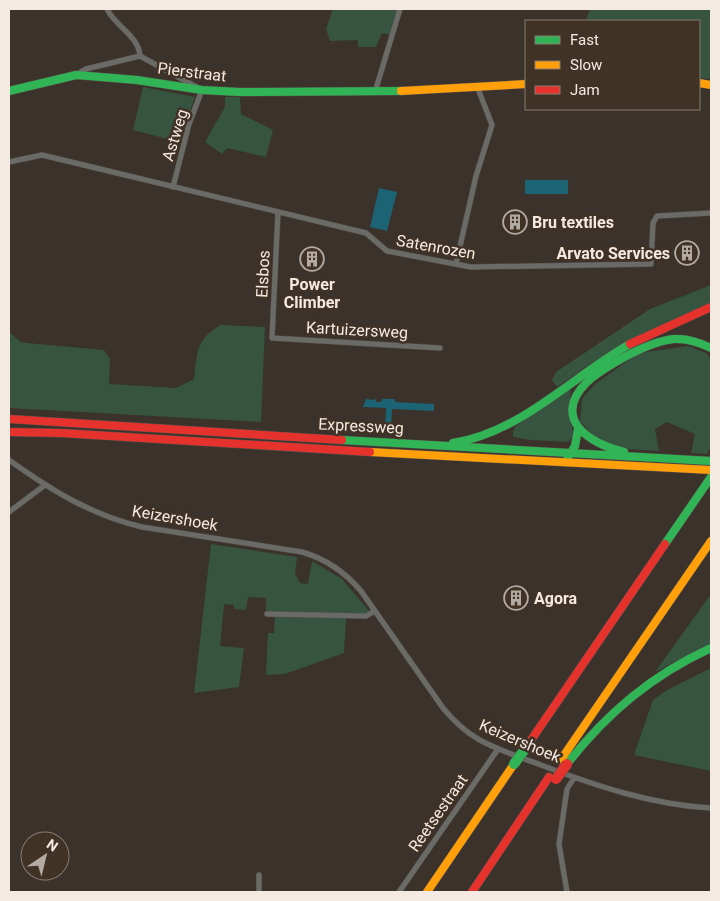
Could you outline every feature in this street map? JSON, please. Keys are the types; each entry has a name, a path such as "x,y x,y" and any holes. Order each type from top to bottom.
{"main road":[{"name":"Pierstraat","path":"9,90 76,74 202,90 375,92 525,84"},
{"path":"429,445 460,442 499,430 610,356 647,336 711,307"},
{"path":"563,463 571,455 578,429 574,415 576,396 588,380 641,348 668,339 689,339 711,348"},
{"name":"Expressweg","path":"9,419 571,455 711,461"},
{"path":"578,429 594,443 608,449 662,459"},
{"path":"499,430 496,439 500,450 510,461"},
{"name":"Expressweg","path":"9,432 61,433 510,461 711,470"},
{"path":"427,892 711,477"},
{"path":"472,892 541,789 553,778 564,763 711,540"},
{"path":"564,763 601,723 635,691 669,668 711,648"}],"street":[{"name":"Pierstraat","path":"107,9 111,17 138,47 140,56"},
{"path":"375,92 400,9"},
{"path":"76,74 86,68 140,56 202,90"},
{"path":"456,264 476,176 492,125 477,86"},
{"name":"Astweg","path":"173,187 189,124 202,90"},
{"name":"Satenrozen","path":"9,162 42,155 367,233 387,251 474,268 651,264 653,224 657,216 711,213"},
{"name":"Elsbos","path":"272,338 278,212"},
{"name":"Kartuizersweg","path":"272,338 440,348"},
{"name":"Keizershoek","path":"9,460 45,485 84,508 131,524 302,552 316,556 337,569 354,583 450,716 469,733 498,749 574,778 629,794 711,808"},
{"path":"9,512 45,485"},
{"path":"267,614 366,616 375,611"},
{"name":"Reetsestraat","path":"399,892 498,749"},
{"path":"567,892 559,844 567,789 574,778"},
{"path":"259,875 259,892"}],"green space":[{"path":"333,9 398,9 390,35 382,33 376,47 358,47 358,40 330,41 326,29"},
{"path":"590,9 711,9 711,79 700,78 700,20 586,20"},
{"path":"143,87 195,97 179,142 133,130"},
{"path":"225,97 240,97 241,114 273,130 266,157 227,148 222,154 205,142 225,107"},
{"path":"711,285 711,303 590,364 557,387 552,380 556,372 650,309"},
{"path":"221,325 265,327 261,422 9,408 9,332 21,342 104,350 110,359 109,384 176,388 194,379 197,354 202,341"},
{"path":"688,346 706,353 711,359 711,447 707,454 691,453 695,434 667,422 655,429 659,451 628,449 596,439 580,421 582,399 595,384 639,353"},
{"path":"571,388 568,414 574,435 568,442 513,437 513,431 516,426"},
{"path":"211,544 297,557 295,574 300,583 308,584 312,561 342,579 370,612 357,615 266,612 266,598 248,597 246,610 234,609 234,605 224,604 220,646 244,648 239,687 194,693"},
{"path":"711,594 711,643 655,672"},
{"path":"275,616 346,618 344,653 285,674 266,675 268,633 274,633"},
{"path":"711,668 711,771 634,755 653,700 667,690"}],"water":[{"path":"525,180 568,180 568,194 525,194"},
{"path":"379,188 397,192 387,231 370,227"},
{"path":"376,397 376,402 381,402 382,399 395,399 395,402 434,404 434,411 392,409 391,428 385,428 386,408 363,407 366,399 375,400"}],"traffic: fast":[{"path":"9,91 76,75 137,80 202,90 239,92 401,91"},
{"path":"624,452 599,443 588,436 579,428 574,419 572,408 576,396 586,383 621,359 640,349 660,342 684,339 698,342 711,348"},
{"path":"453,443 478,437 524,416 608,357 630,344"},
{"path":"567,459 575,446 578,429"},
{"path":"342,440 711,461"},
{"path":"665,544 711,477"},
{"path":"567,764 598,728 632,697 669,670 711,648"},
{"path":"514,764 525,749"}],"traffic: slow":[{"path":"700,83 711,85"},
{"path":"401,91 525,84"},
{"path":"370,452 711,470"},
{"path":"560,761 711,541"},
{"path":"427,892 514,764"}],"traffic: jam":[{"path":"630,344 711,307"},
{"path":"9,419 342,440"},
{"path":"9,432 61,433 370,452"},
{"path":"525,749 665,544"},
{"path":"556,779 567,764"},
{"path":"472,892 549,777"}],"place":[{"name":"Bru textiles","path":"515,222"},
{"name":"Arvato Services","path":"687,253"},
{"name":"Power Climber","path":"312,259"},
{"name":"Agora","path":"516,598"}]}
